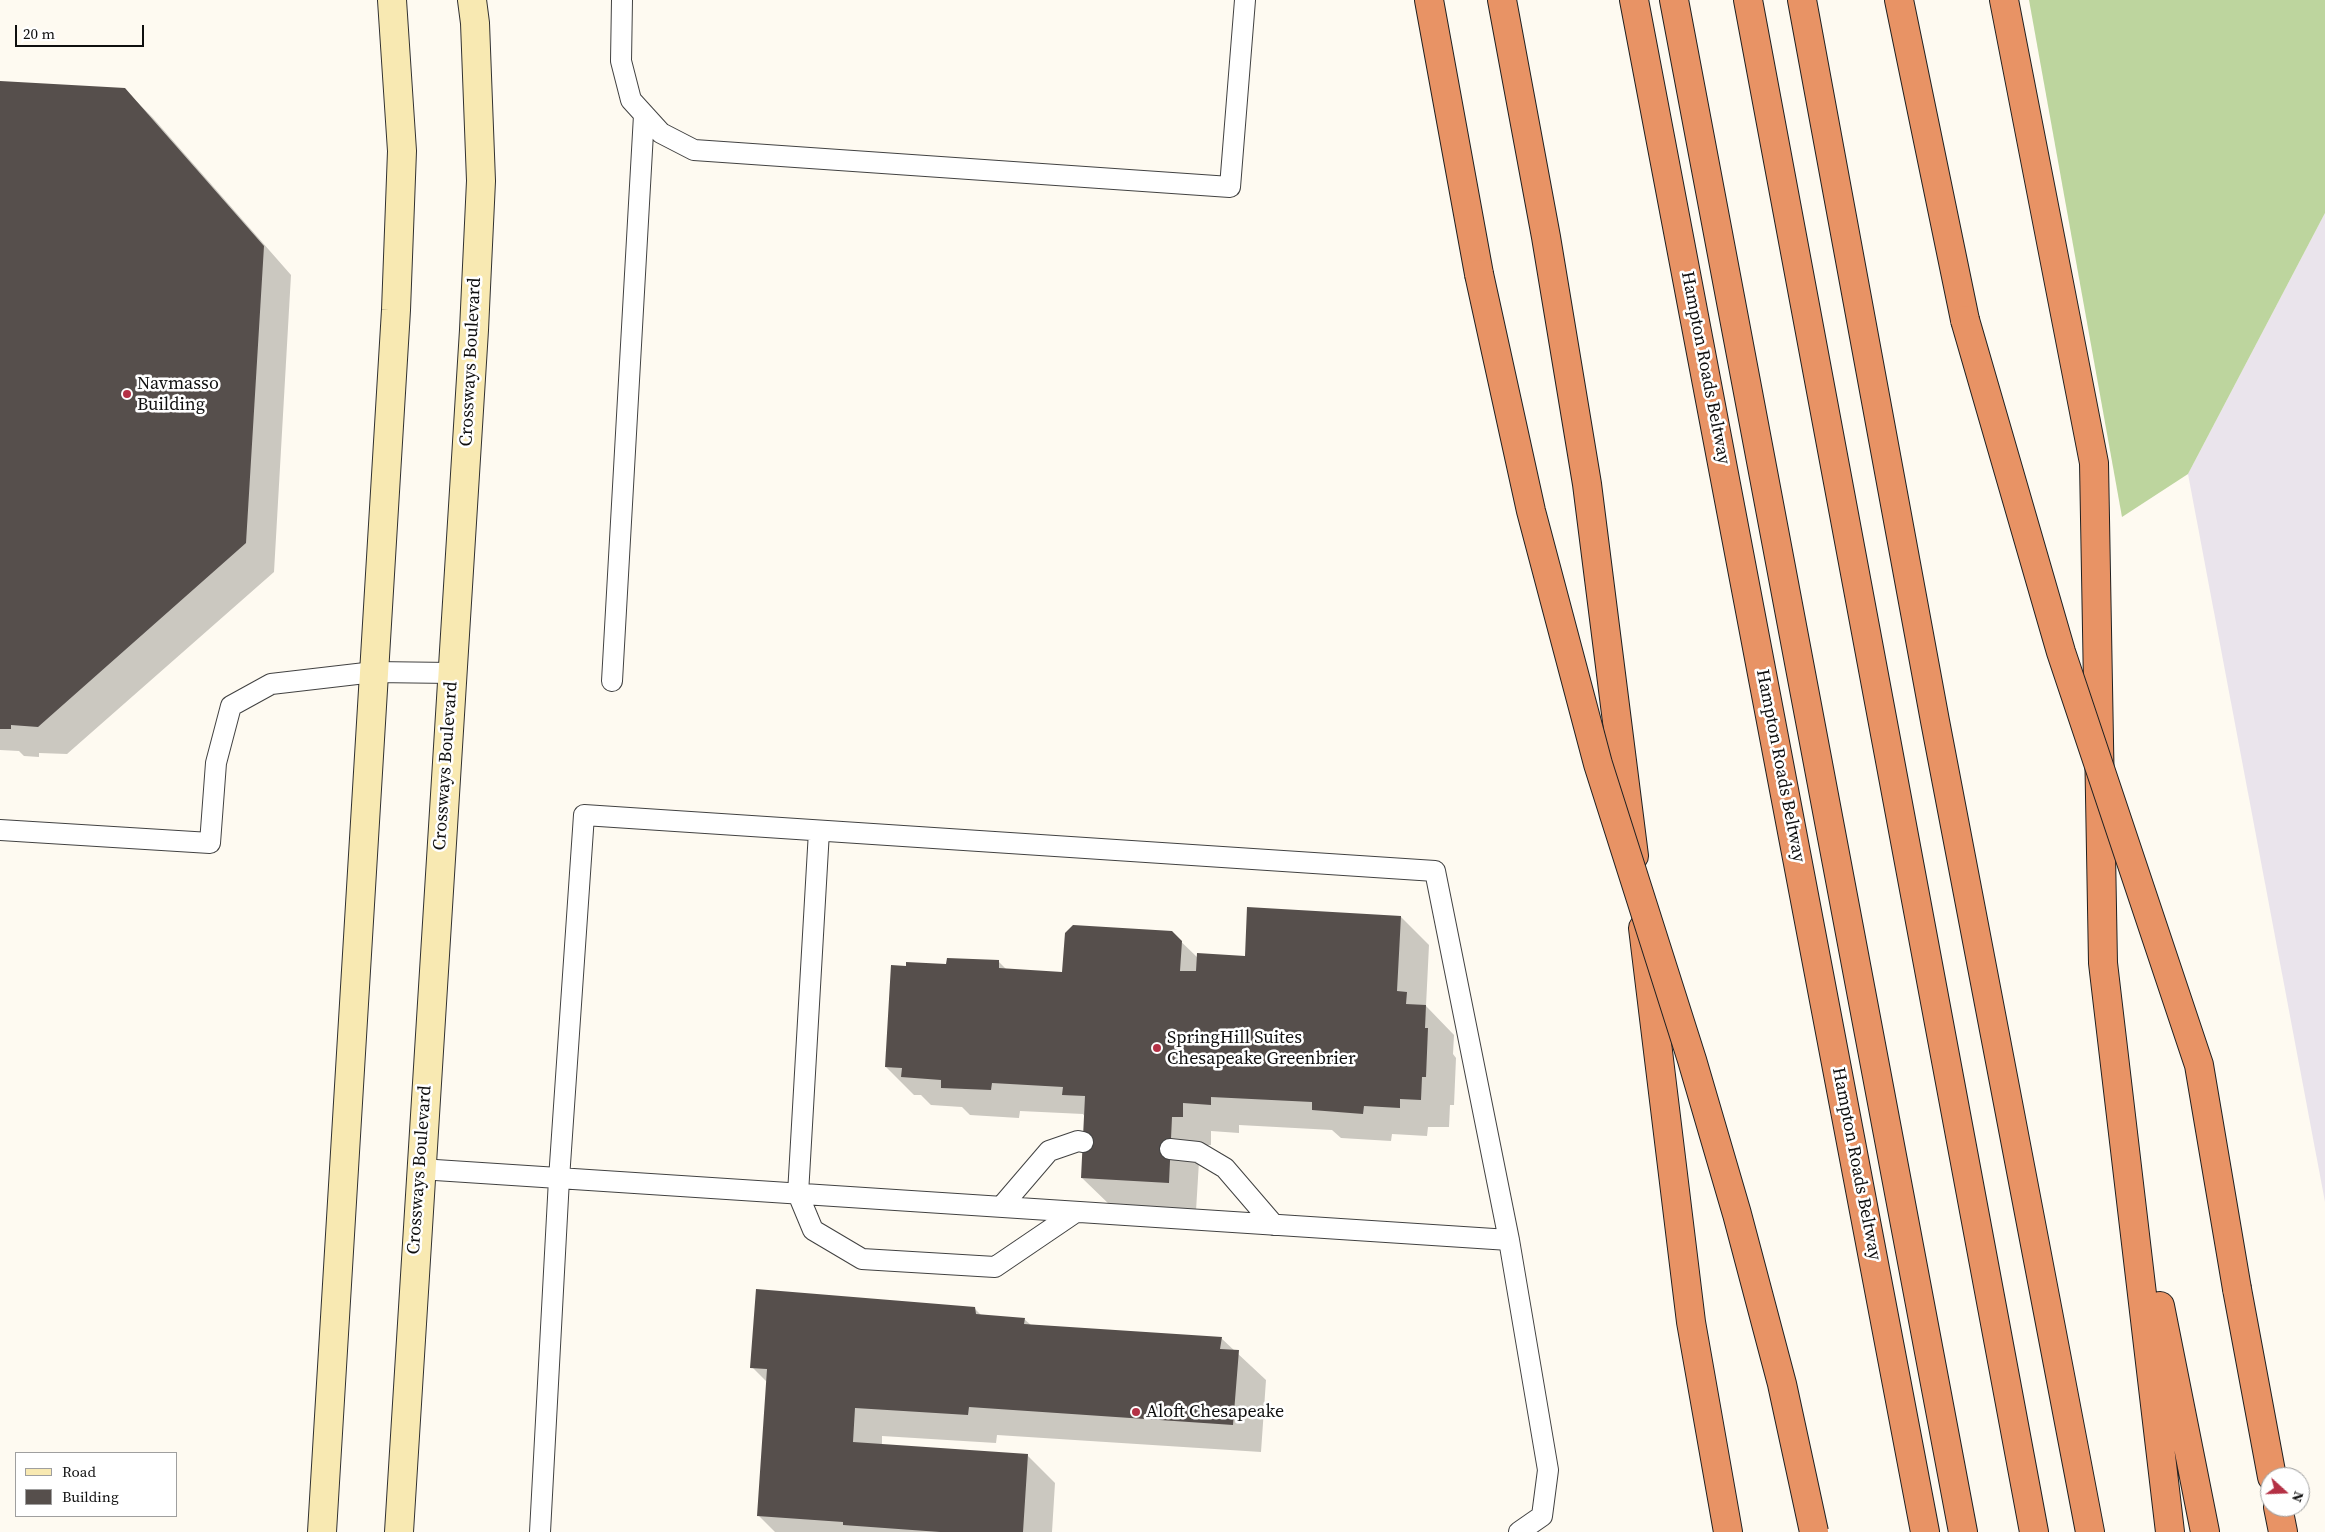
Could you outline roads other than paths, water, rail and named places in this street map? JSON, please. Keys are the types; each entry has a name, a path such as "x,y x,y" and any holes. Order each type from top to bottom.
{"highway":[{"path":"1429,0 1479,274 1531,511 1598,764 1692,1060 1737,1214 1782,1384 1814,1532"},
{"path":"1502,0 1546,237 1586,484 1691,1322 1728,1532"},
{"name":"Hampton Roads Beltway","path":"1634,0 1925,1532"},
{"path":"1674,0 1963,1532"},
{"path":"1748,0 2034,1532"},
{"path":"1802,0 1935,721 2090,1532"},
{"path":"1899,0 1965,320 2061,652 2199,1065 2237,1289 2270,1467"},
{"path":"2004,0 2094,463 2103,963 2170,1532"},
{"path":"2122,1116 2205,1532"},
{"path":"2280,1517 2283,1532"}],"street":[{"path":"322,1532 396,320 402,152 392,0"},
{"name":"Crossways Boulevard","path":"399,1532 481,181 476,24 472,0"}],"lane":[{"path":"622,0 621,61 631,100 661,133 694,150 1230,187 1245,0"},
{"path":"612,681 644,115"},
{"path":"0,830 210,843 216,763 232,706 271,684 374,672 452,673"},
{"path":"540,1532 559,1179 584,815 1435,871 1509,1240 1548,1470 1542,1516 1519,1532"},
{"path":"819,831 798,1194 813,1230 862,1259 995,1267 1076,1212"},
{"path":"1001,1207 1049,1150 1078,1141 1083,1142"},
{"path":"1170,1149 1198,1152 1225,1168 1274,1224"},
{"path":"420,1169 1509,1240"}],"place":[{"name":"Navmasso Building","path":"127,394"},
{"name":"SpringHill Suites Chesapeake Greenbrier","path":"1157,1048"},
{"name":"Aloft Chesapeake","path":"1136,1412"}]}
